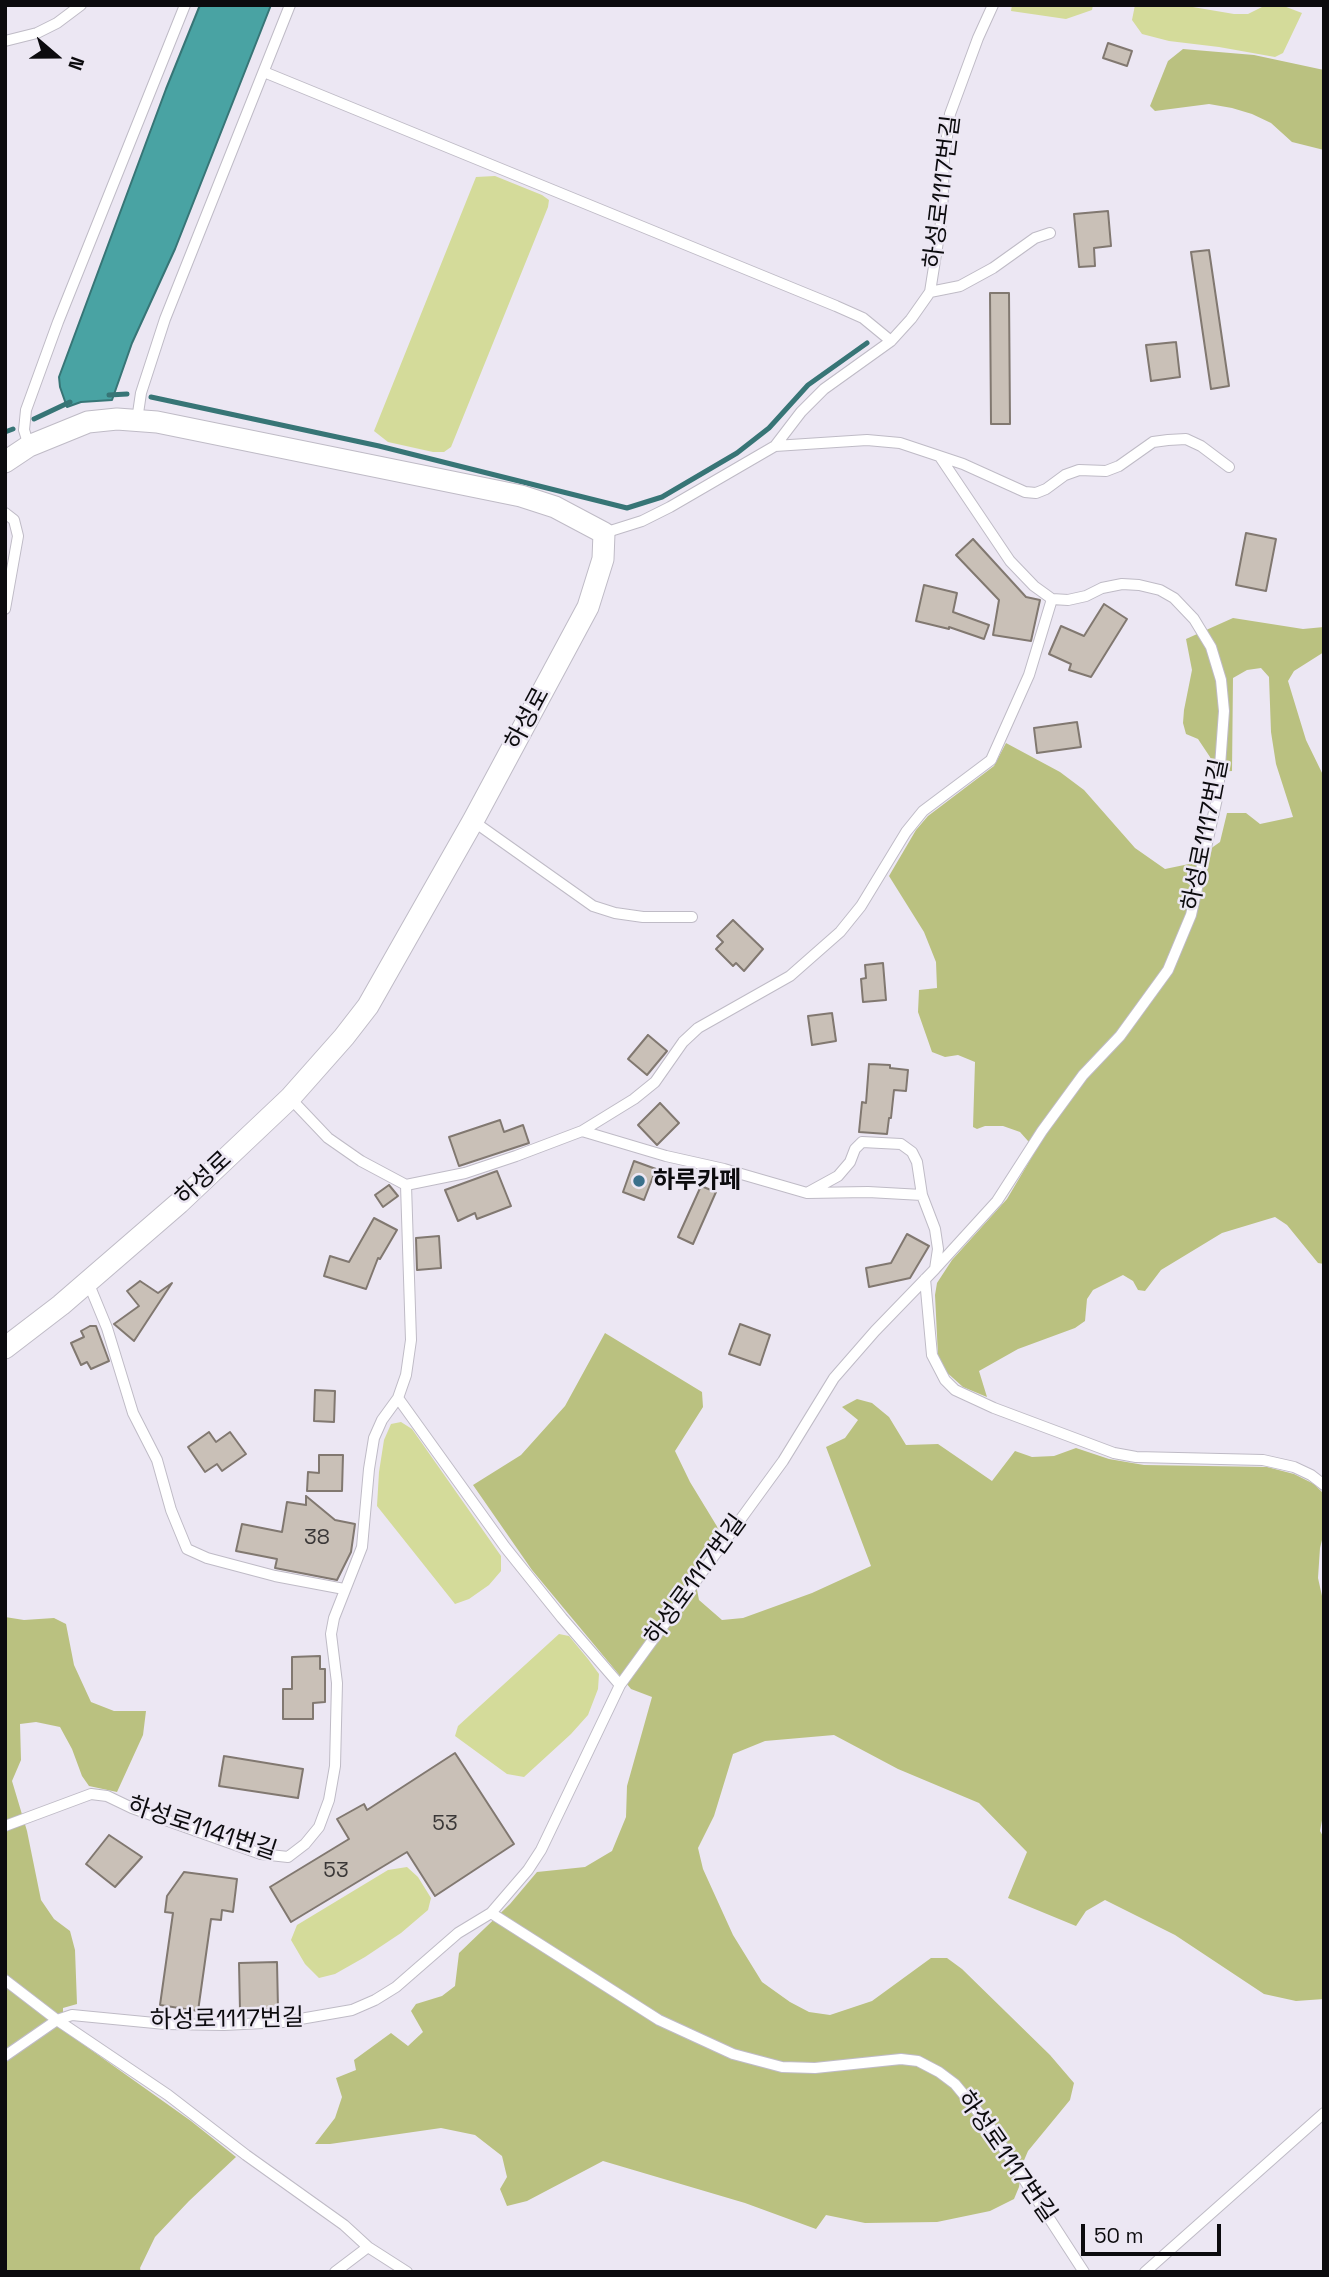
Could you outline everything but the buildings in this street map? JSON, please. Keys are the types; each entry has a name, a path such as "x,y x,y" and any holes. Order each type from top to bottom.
{"street":[{"path":"5,462 29,446 88,422 117,419 157,422 521,496 555,507 604,533"},
{"name":"하성로","path":"5,1348 89,1282 179,1203 290,1098 368,1006 473,821 588,607 603,559 604,533"}],"lane":[{"path":"5,41 37,33 57,23 81,5"},
{"path":"29,446 24,430 26,410 58,322 185,5"},
{"path":"137,421 149,365 290,5"},
{"name":"하성로1117번길","path":"604,533 642,521 670,507 775,446 801,412 824,389 902,332 930,292 942,216 944,159 950,114 993,5"},
{"path":"264,72 836,306 863,318 891,341"},
{"path":"930,292 960,286 993,268 1034,238 1050,233"},
{"name":"하성로1117번길","path":"775,446 867,440 900,443 963,464 1025,492 1036,493 1065,475 1079,470 1106,471 1119,466 1153,442 1186,439 1201,446 1229,467"},
{"path":"290,1098 328,1138 361,1161 406,1185 465,1173 582,1131 634,1099 655,1082 683,1042 698,1028 790,976 840,932 861,906 906,832 923,811 991,760 1029,675 1052,599 1034,586 1010,561 940,457"},
{"path":"5,513 14,520 18,536 5,609"},
{"name":"하성로1117번길","path":"5,2056 57,2020 72,2015 164,2024 224,2025 283,2022 352,2010 396,1987 458,1933 491,1913 528,1870 541,1850 620,1685 799,1439 834,1378 997,1200 1050,1119 1083,1075 1120,1036 1168,970 1191,915 1218,794 1224,710 1222,680 1211,648 1194,619 1174,598 1160,590 1122,584 1068,600 1052,599"},
{"path":"473,821 593,906 615,913 643,917 692,917"},
{"path":"582,1131 807,1193 922,1195"},
{"path":"807,1193 838,1176 862,1142 901,1144 912,1152 917,1162 922,1195 935,1229 938,1248 935,1269"},
{"name":"하성로1141번길","path":"5,1826 91,1794 107,1796 132,1808 251,1850 288,1857 305,1844 319,1827 329,1800 337,1730 337,1683 331,1634 334,1618 362,1547 374,1438 382,1420 398,1398 406,1375 411,1340 406,1185"},
{"path":"925,1279 932,1355 939,1371 955,1390 994,1408 1114,1453 1136,1457 1263,1460 1294,1467 1324,1485"},
{"path":"89,1282 107,1328 133,1413 157,1460 171,1510 187,1549 207,1558 275,1576 344,1589"},
{"path":"398,1398 505,1547 620,1685"},
{"name":"하성로1117번길","path":"491,1913 659,2020 733,2054 782,2067 815,2068 901,2059 918,2061 939,2071 955,2084 988,2124 1084,2272"},
{"path":"5,1980 57,2020 168,2095 344,2225 368,2247 407,2272"},
{"path":"1145,2272 1324,2113"},
{"path":"335,2272 368,2247"}],"green space":[{"path":"1012,5 1093,5 1092,10 1066,19 1011,11"},
{"path":"1135,5 1181,5 1248,14 1266,5 1281,5 1302,13 1283,53 1275,57 1169,41 1142,34 1132,20"},
{"path":"1183,49 1254,55 1324,70 1324,150 1292,142 1271,123 1232,108 1209,104 1155,111 1150,106 1168,61"},
{"path":"495,176 542,195 549,200 548,207 451,447 444,452 433,452 388,442 374,431 476,177"},
{"path":"1233,618 1303,629 1324,627 1324,652 1294,671 1288,681 1306,740 1324,777 1324,1264 1318,1263 1287,1225 1275,1217 1222,1233 1161,1270 1145,1291 1138,1290 1133,1281 1123,1275 1093,1290 1087,1299 1085,1321 1075,1328 1018,1349 979,1371 987,1397 963,1387 943,1369 938,1356 935,1295 937,1283 952,1260 1007,1199 1036,1150 1020,1132 1003,1126 977,1129 973,1127 975,1062 958,1055 945,1057 932,1052 918,1012 919,990 937,988 936,962 924,932 889,876 916,830 928,816 994,766 1006,743 1060,772 1084,790 1135,848 1165,869 1189,864 1220,842 1227,813 1246,813 1260,824 1293,817 1276,764 1271,732 1269,677 1261,668 1247,670 1233,678 1232,771 1216,772 1198,739 1186,734 1184,710 1192,670 1186,639"},
{"path":"605,1333 702,1392 703,1407 675,1451 721,1533 694,1574 699,1600 722,1620 743,1618 812,1593 871,1566 826,1447 845,1438 858,1420 842,1407 857,1399 872,1403 889,1417 906,1445 938,1444 992,1481 1015,1451 1032,1457 1054,1456 1076,1448 1109,1459 1144,1465 1267,1467 1294,1474 1314,1484 1324,1494 1324,1532 1318,1578 1324,1605 1324,1810 1320,1831 1324,1838 1324,1999 1296,2001 1264,1994 1175,1935 1105,1900 1086,1911 1076,1926 1008,1898 1027,1852 979,1803 898,1769 834,1735 765,1741 733,1754 714,1816 698,1848 703,1869 733,1935 762,1982 809,2012 830,2015 872,2001 931,1958 947,1958 962,1969 1050,2055 1074,2083 1070,2100 1028,2151 1014,2199 990,2211 937,2222 865,2223 826,2215 816,2229 745,2203 603,2161 527,2201 507,2206 500,2189 507,2177 502,2156 475,2135 441,2128 315,2144 335,2118 342,2097 336,2078 356,2070 354,2060 391,2033 408,2046 423,2032 411,2011 416,2004 442,1996 455,1986 459,1953 510,1904 537,1872 585,1867 612,1851 626,1817 627,1786 652,1697 631,1689 532,1570 473,1485 521,1455 565,1406"},
{"path":"401,1422 412,1429 501,1556 501,1571 489,1585 469,1599 455,1604 377,1506 384,1440 391,1424"},
{"path":"5,1617 24,1620 54,1618 66,1624 74,1665 91,1702 114,1711 146,1711 143,1735 117,1792 89,1786 60,1727 36,1722 20,1724 21,1760 12,1781 27,1831 41,1900 54,1919 70,1931 75,1950 77,2004 63,2008 63,2030 191,2121 236,2157 155,2237 140,2268 141,2272 5,2272"},
{"path":"559,1634 569,1636 599,1674 598,1689 588,1715 571,1734 524,1777 507,1774 455,1736 458,1726"},
{"path":"407,1867 418,1877 431,1898 428,1910 401,1933 365,1957 335,1974 319,1978 305,1964 291,1940 297,1925 388,1870"}],"water":[{"path":"200,5 271,5 175,249 132,343 112,400 81,402 67,407 59,377"}],"waterway":[{"path":"151,397 379,446 627,508 662,497 737,453 769,428 808,385 867,343"},
{"path":"109,395 127,394"},
{"path":"34,419 70,402"},
{"path":"5,432 13,429"}],"place":[{"name":"하루카페","path":"639,1181"}]}
